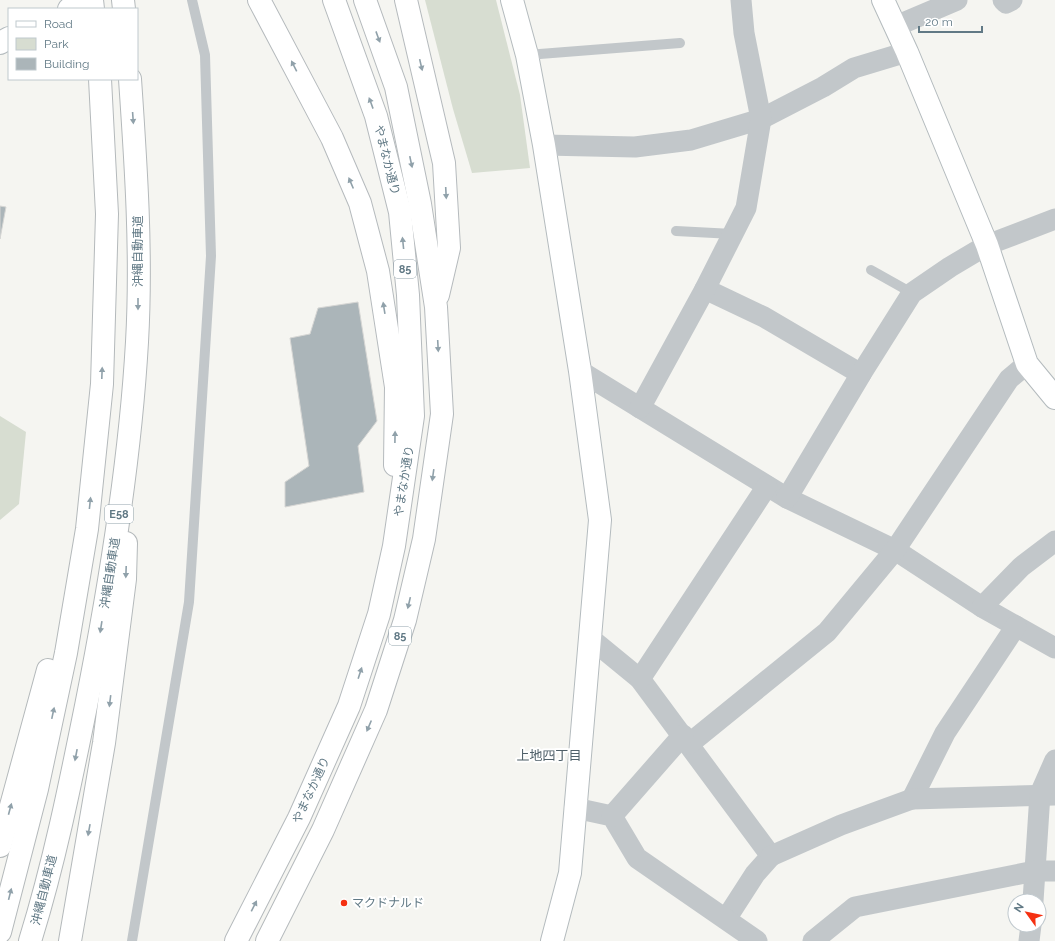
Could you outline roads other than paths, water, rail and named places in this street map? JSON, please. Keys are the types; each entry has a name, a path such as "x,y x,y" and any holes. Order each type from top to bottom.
{"main road":[{"path":"71,8 88,0"},
{"path":"259,0 332,138 360,203 378,271 396,387 394,546"},
{"name":"やまなか通り","path":"236,941 299,818 349,706 378,614 394,546 413,416 408,295 400,212 376,116 334,0"},
{"name":"やまなか通り","path":"267,941 323,830 370,723 405,620 424,539 442,414 436,307 420,204 396,87 365,0"},
{"path":"406,0 444,163 449,248 436,307"},
{"path":"512,0 527,55 544,145 580,371 600,520 570,873 552,941"},
{"path":"883,0 896,26 987,245 1027,364 1055,398"},
{"name":"E58","path":"0,932 37,789 66,653 87,529 102,384 107,214 100,80"},
{"name":"沖縄自動車道","path":"30,941 69,793 96,656 130,436 137,340 138,200 130,80"},
{"path":"70,941 104,743 125,579 130,436"},
{"path":"0,846 87,529"}],"street":[{"path":"640,408 705,290 746,208 760,119 744,33 741,0"},
{"path":"1003,0 1006,3 1012,0"},
{"path":"896,26 952,1"},
{"path":"544,145 635,147 691,140 760,119 823,87 854,68 907,52"},
{"path":"787,498 861,374 912,293 950,267 987,245 1055,219"},
{"path":"705,290 764,317 861,374"},
{"path":"612,816 686,739 827,632 896,550 1009,379 1027,364"},
{"path":"580,371 787,498 896,550 982,607 1055,648"},
{"path":"640,679 767,486"},
{"path":"982,607 1021,567 1055,541"},
{"path":"912,799 945,733 1016,626"},
{"path":"590,638 640,679 686,739 771,856"},
{"path":"1036,893 1045,871 1048,794 1055,760"},
{"path":"726,919 755,874 771,856 841,825 912,799 1048,794"},
{"path":"576,808 612,816 637,858 726,919 748,938"},
{"path":"813,941 855,907 1045,871"}],"lane":[{"path":"132,941 189,602 210,279 211,256 205,55 192,0"},
{"path":"527,55 680,43"},
{"path":"676,231 733,234"},
{"path":"871,270 912,293"}],"place":[{"name":"マクドナルド","path":"344,903"}],"district":[{"name":"上地四丁目","path":"549,755"}]}
